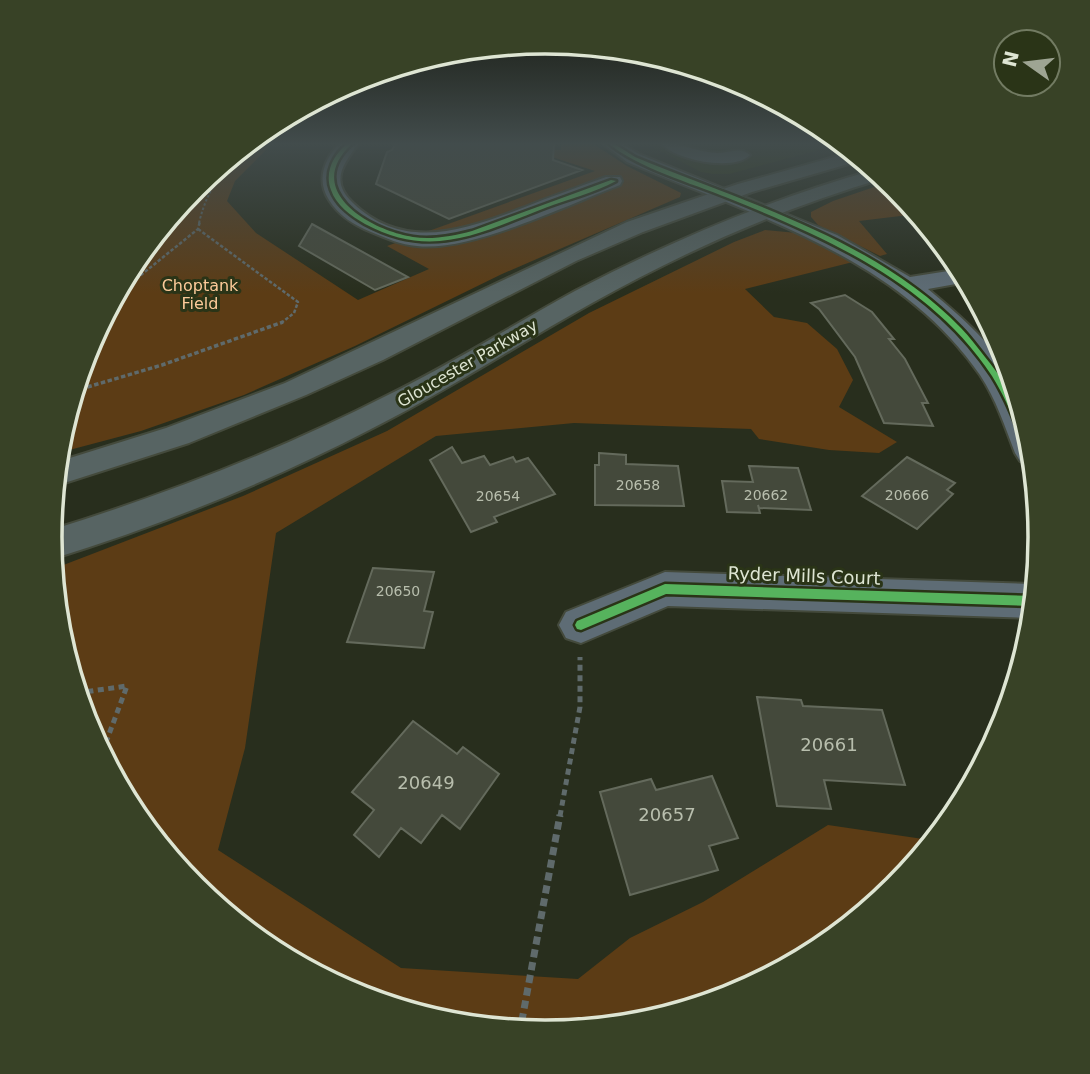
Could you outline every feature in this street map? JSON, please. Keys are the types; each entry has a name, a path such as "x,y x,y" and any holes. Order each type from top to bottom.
{"main road":[{"path":"67,471 113,458 258,406 373,354 571,256 635,227 727,193"},
{"name":"Gloucester Parkway","path":"62,541 141,516 318,442 402,401 619,278 766,212 823,193"}],"street":[{"path":"334,193 343,205 367,222 389,233 420,240 457,238 580,193"},
{"path":"724,194 860,255 908,285 950,323 992,370 1005,392"},
{"path":"908,285 952,278"},
{"name":"Ryder Mills Court","path":"581,625 665,589 1024,601"}],"path":[{"path":"139,276 198,229 209,193"},
{"path":"86,387 162,365 280,324 294,313 298,302 198,229"},
{"path":"522,1019 580,707 581,625"},
{"path":"88,692 127,686 107,740"}],"green space":[{"name":"Choptank Field","path":"207,193 230,193 227,201 256,233 358,300 429,269 387,246 534,193 681,193 680,197 502,274 355,346 244,395 141,431 71,450 88,382 112,323 162,243"},
{"path":"856,193 883,193 886,196 905,215 859,221 887,254 880,256 818,225 811,217 811,212"},
{"path":"765,230 797,233 853,262 745,289 774,317 807,323 837,349 853,380 839,407 897,442 879,453 829,450 759,439 751,429 574,423 436,436 276,533 245,748 218,850 401,968 578,979 630,938 703,902 828,825 922,839 863,900 839,920 786,955 759,970 700,994 608,1016 513,1019 451,1010 420,1003 360,983 304,955 251,920 204,878 162,831 127,778 112,751 88,692 72,631 63,565 243,496 387,431 589,313 734,242"}],"building":[{"path":"395,193 519,193 449,219"},
{"path":"312,224 408,277 375,290 299,246"},
{"path":"845,295 872,312 894,339 889,339 905,359 928,403 922,403 933,426 884,423 855,357 819,309 811,303"},
{"path":"452,447 462,463 484,456 490,465 513,457 516,462 528,458 555,494 494,517 497,522 471,532 430,460"},
{"path":"599,453 626,455 626,464 678,466 684,506 595,505 595,465 599,465"},
{"path":"907,457 955,483 947,490 953,494 917,529 862,496"},
{"path":"749,466 798,468 811,510 759,508 758,505 760,513 727,512 722,481 753,482"},
{"path":"373,568 434,572 424,611 433,612 424,648 347,642"},
{"path":"757,697 801,700 803,706 882,710 905,785 824,780 831,809 777,806"},
{"path":"413,721 457,754 463,747 499,774 460,829 442,815 421,843 401,828 379,857 354,835 374,810 352,792"},
{"path":"712,776 738,838 709,846 718,870 630,895 600,792 651,779 656,790"}],"cycle path":[{"path":"335,193 349,211 366,222 416,240 436,240 474,232 581,193"},
{"path":"719,193 830,240 876,265 920,295 959,330 993,372 1005,393"},
{"path":"581,625 665,589 1024,601"}]}
